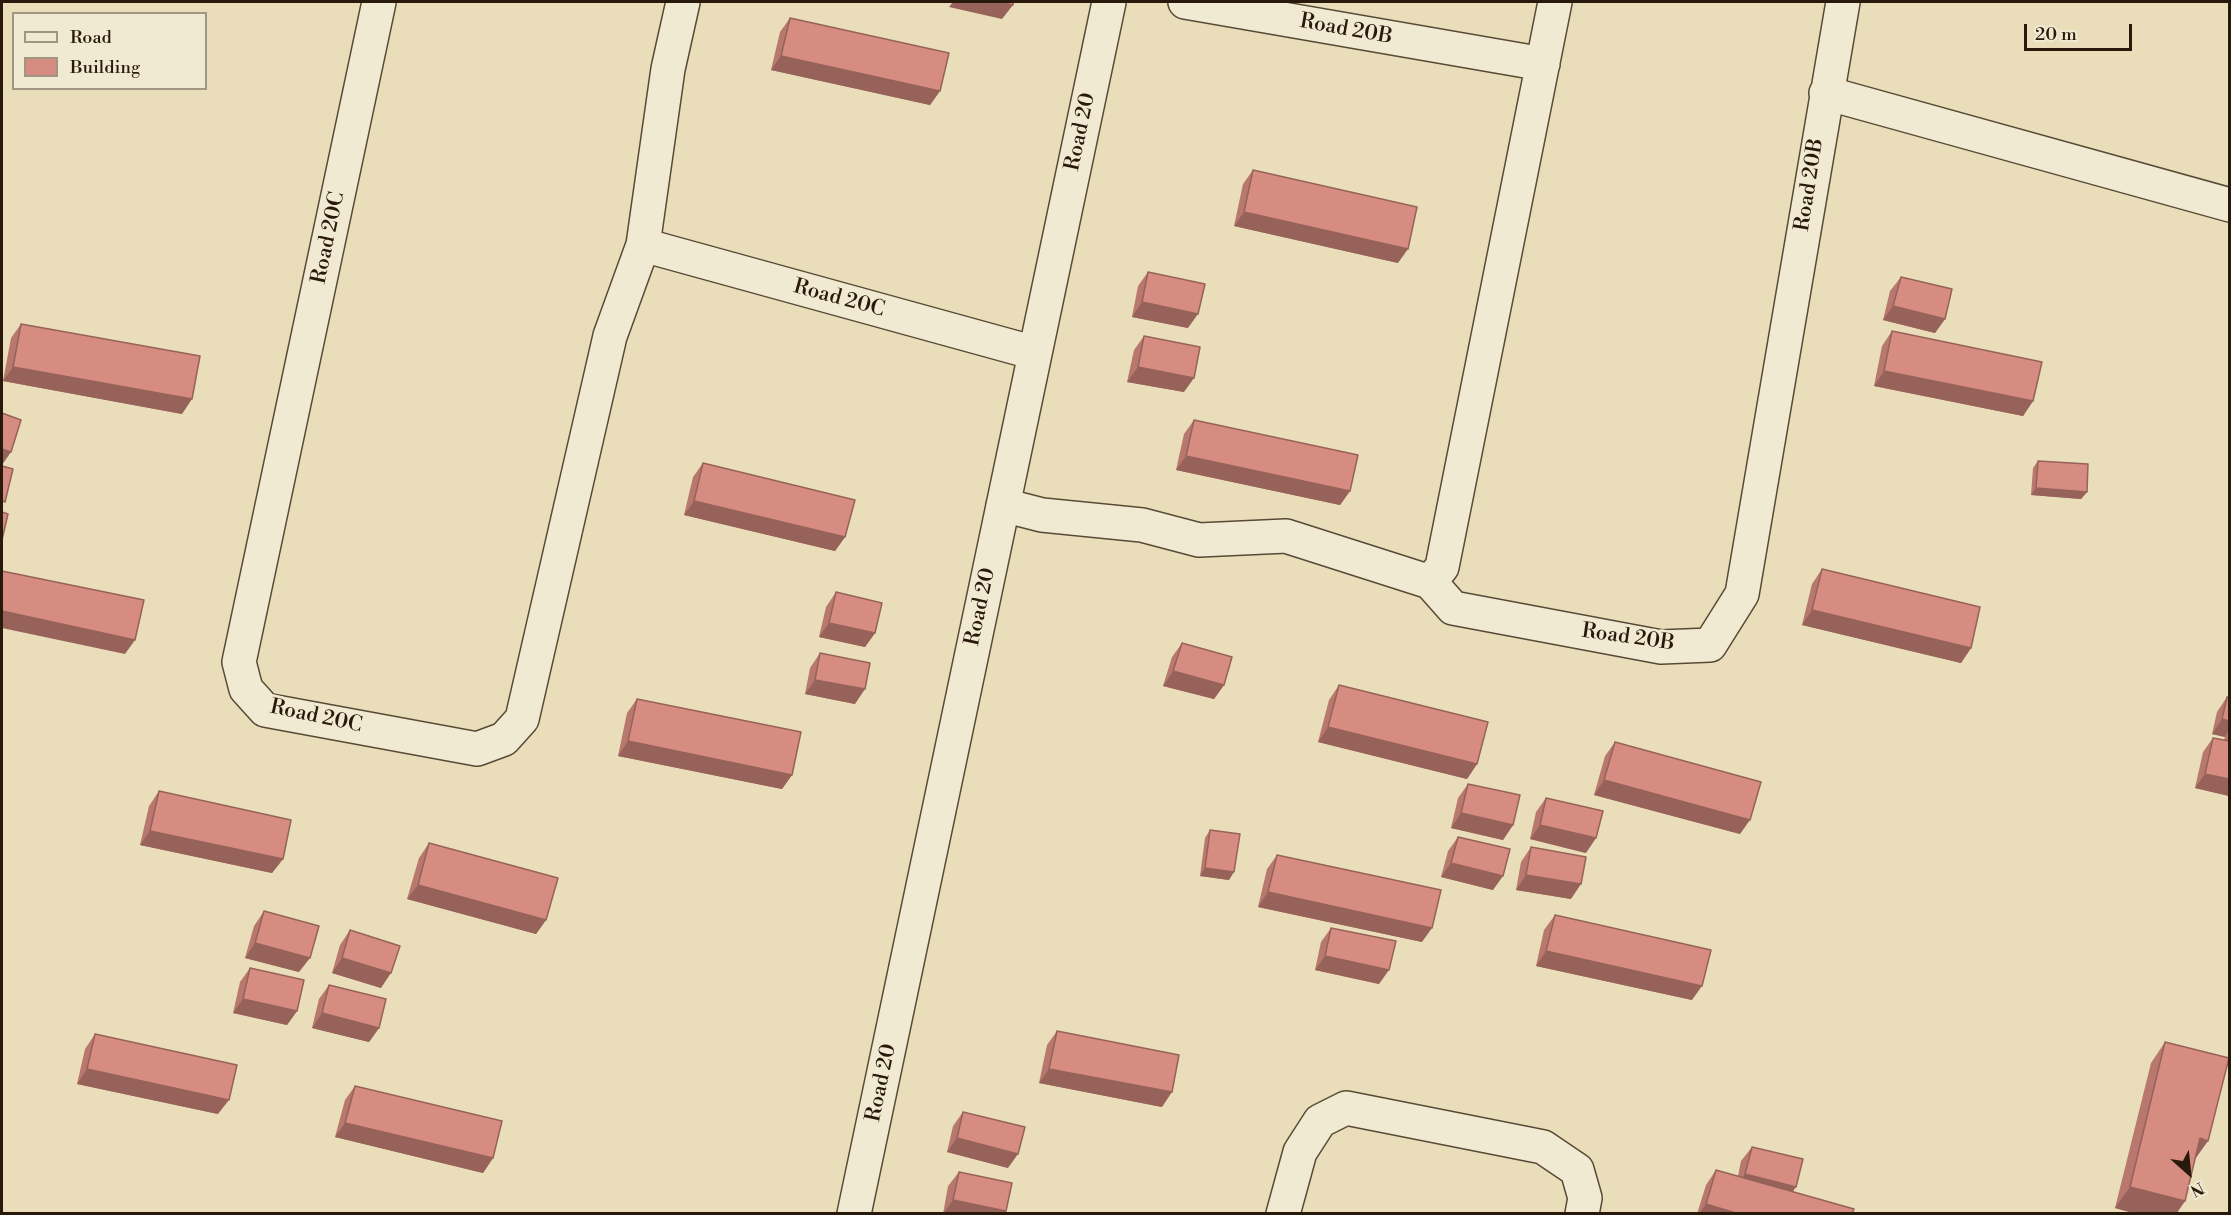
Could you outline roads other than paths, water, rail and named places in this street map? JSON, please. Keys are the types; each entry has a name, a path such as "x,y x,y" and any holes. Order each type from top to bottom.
{"street":[{"name":"Road 20C","path":"379,2 239,662 246,689 265,710 477,749 504,739 522,719 610,336 643,245 668,69 683,2"},
{"name":"Road 20","path":"854,1214 1109,2"},
{"name":"Road 20B","path":"1185,2 1543,64"},
{"path":"1003,505 1042,515 1142,525 1199,540 1286,536 1430,582 1442,567 1555,2"},
{"name":"Road 20B","path":"1430,582 1453,608 1661,647 1710,645 1742,594 1843,2"},
{"path":"1826,93 2229,206"},
{"name":"Road 20C","path":"643,245 1035,353"},
{"path":"1284,1214 1300,1152 1320,1121 1346,1108 1543,1147 1577,1170 1585,1198 1582,1214"}]}
